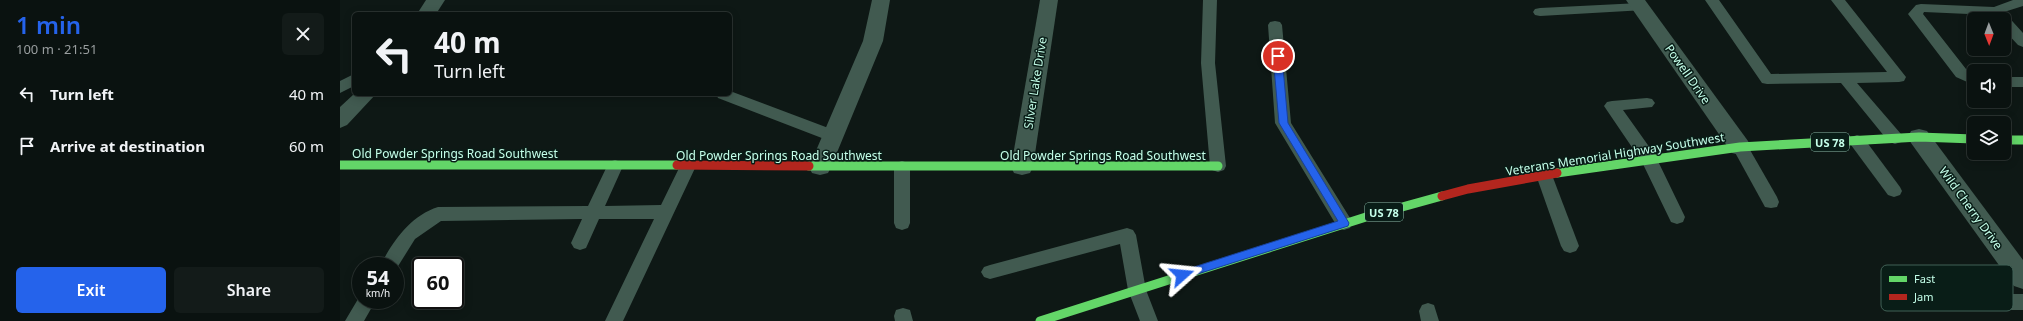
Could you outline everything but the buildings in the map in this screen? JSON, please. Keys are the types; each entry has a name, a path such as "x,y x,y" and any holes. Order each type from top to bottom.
{"main road":[{"name":"Veterans Memorial Highway Southwest","path":"1040,321 1344,223 1468,189 1544,175 1740,147 1919,137 1967,139"},
{"path":"2011,140 2023,140"},
{"name":"Old Powder Springs Road Southwest","path":"340,165 820,167 1218,166"}],"street":[{"path":"427,12 436,0"},
{"path":"820,167 873,41 882,0"},
{"name":"Silver Lake Drive","path":"1022,167 1049,0"},
{"name":"Powell Drive","path":"1638,3 1740,147"},
{"path":"340,120 364,96"},
{"name":"Wild Cherry Drive","path":"1919,137 2013,265"},
{"name":"Wild Cherry Drive","path":"2013,265 2023,279"}],"lane":[{"path":"1210,0 1208,63 1218,166"},
{"path":"1712,0 1767,79 1899,77 1838,0"},
{"path":"2008,12 2023,1"},
{"path":"1540,12 1638,3"},
{"path":"1967,13 1922,8 1915,14 1962,73 1967,76"},
{"path":"1275,25 1283,123 1344,223"},
{"path":"2011,28 2023,42"},
{"path":"1845,78 1895,138"},
{"path":"340,88 352,80"},
{"path":"2011,82 2023,82"},
{"path":"728,96 833,136"},
{"path":"1647,103 1612,106 1649,159 1677,217"},
{"path":"1857,140 1894,191"},
{"path":"1740,147 1771,202"},
{"path":"580,243 616,166"},
{"path":"614,321 688,166"},
{"path":"902,167 902,223"},
{"path":"1544,175 1570,246"},
{"path":"395,257 409,234 438,214 665,212"},
{"path":"990,272 1127,235 1137,290 1149,321"},
{"path":"354,321 361,309"}],"traffic: fast":[{"path":"1557,173 1740,147 1919,137 1967,139"},
{"path":"2011,140 2023,140"},
{"path":"340,165 677,165"},
{"path":"809,166 1218,166"},
{"path":"1040,321 1366,217 1442,196"}],"traffic: jam":[{"path":"677,165 809,166"},
{"path":"1442,196 1468,189 1557,173"}],"route":[{"path":"1182,275 1344,223 1283,123 1278,56"}]}
